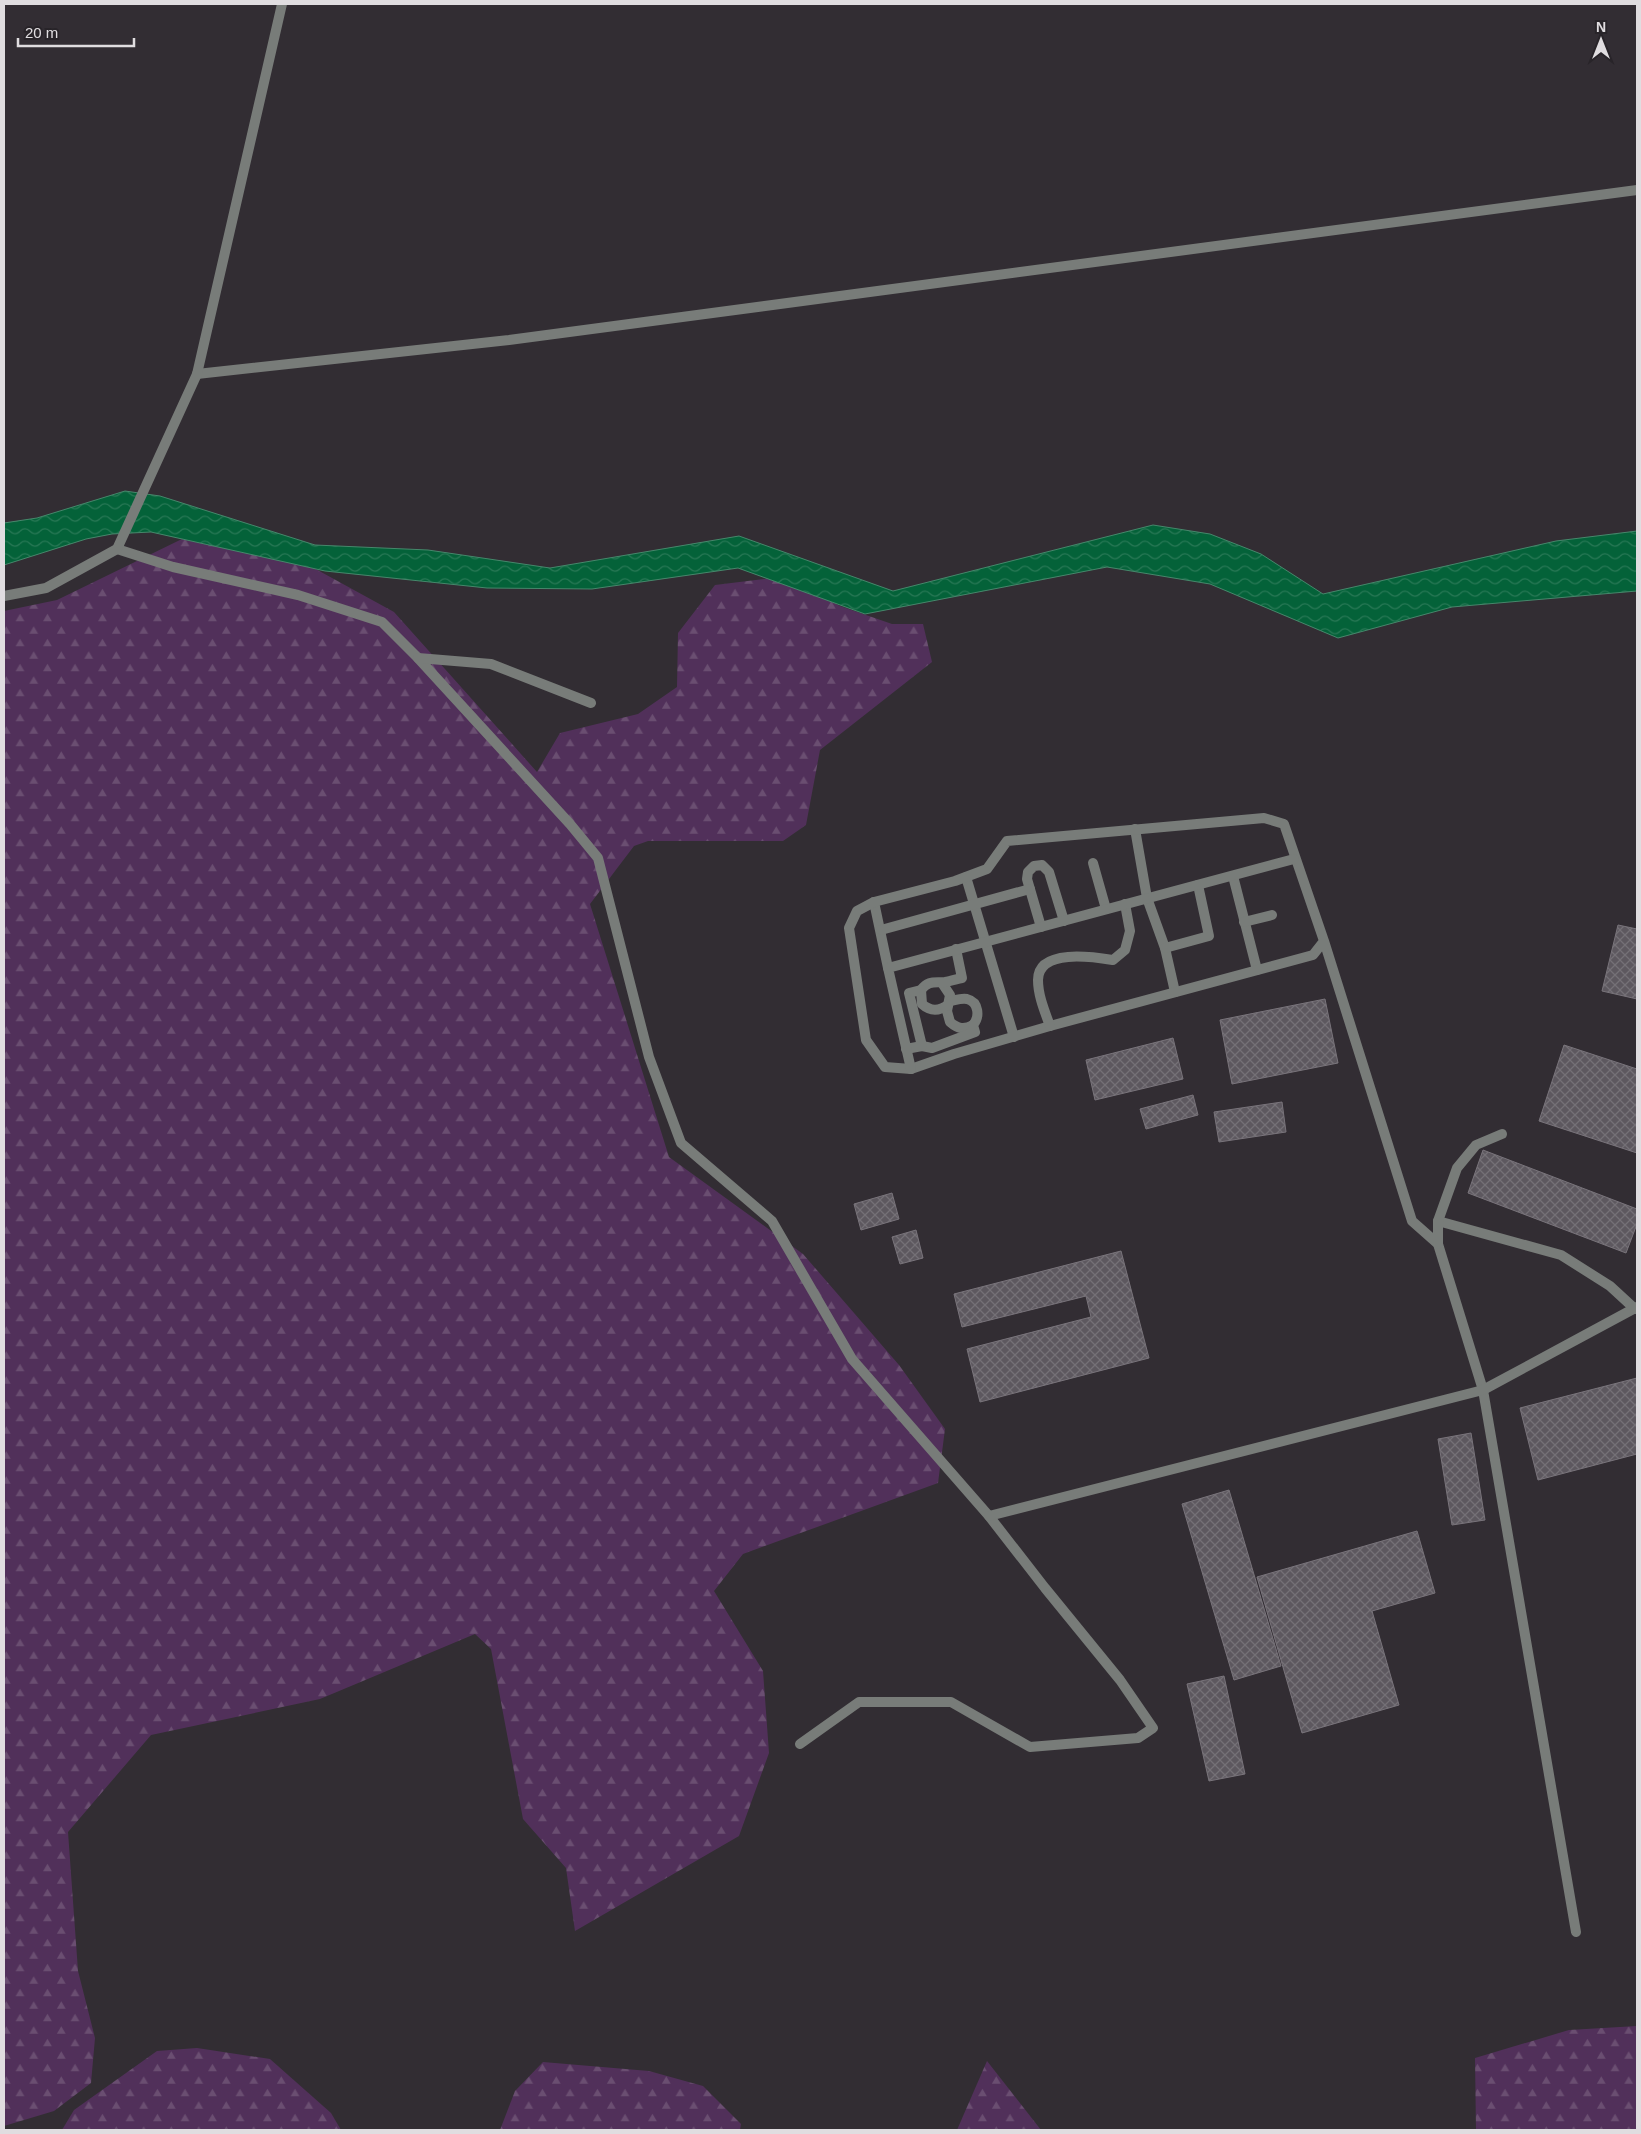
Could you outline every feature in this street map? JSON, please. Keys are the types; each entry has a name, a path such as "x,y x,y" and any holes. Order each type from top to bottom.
{"street":[{"path":"4,596 46,588 117,549 197,374 282,4"},
{"path":"197,374 519,339 1637,190"},
{"path":"117,549 173,567 298,595 382,622 418,658 570,824 598,858 649,1057 681,1143 772,1221 852,1359 990,1516 1045,1588 1120,1680 1153,1728 1138,1738 1030,1747 950,1702 859,1702 800,1744"},
{"path":"418,658 491,664 591,703"},
{"path":"1324,941 1313,955 1014,1036 910,1069 884,1067 866,1040 849,928 857,910 874,902 966,877 987,869 1007,841 1264,818 1284,824 1294,859 1324,941 1412,1221 1438,1244"},
{"path":"1135,830 1147,898 1165,948 1175,992"},
{"path":"888,968 1294,859"},
{"path":"1093,863 1106,909"},
{"path":"1041,927 1030,889 1028,872 1034,866 1042,866 1050,872 1064,921"},
{"path":"1233,876 1257,970"},
{"path":"966,877 1014,1036"},
{"path":"1165,948 1209,936 1198,885"},
{"path":"881,930 1030,889"},
{"path":"874,902 910,1069"},
{"path":"1050,1026 1038,979 1042,968 1058,959 1072,956 1113,960 1125,950 1130,931 1125,904"},
{"path":"1244,922 1272,915"},
{"path":"922,1046 909,993 921,990 928,982 942,982 962,978 956,949"},
{"path":"921,990 922,1004 930,1010 940,1010 949,1003 965,999 973,1003 978,1017 973,1025 964,1029 954,1026 948,1017 949,1003 949,990 942,982"},
{"path":"906,1049 922,1046 932,1048 975,1032 973,1025"},
{"path":"1502,1134 1476,1145 1457,1168 1438,1221 1438,1244 1483,1390 1576,1932"},
{"path":"990,1516 1483,1390 1636,1308 1610,1286 1561,1255 1438,1221"}],"green space":[{"path":"182,539 312,567 394,612 537,772 560,733 638,714 677,687 678,633 715,585 781,577 840,606 892,624 923,624 932,662 820,750 806,825 783,841 648,841 634,846 590,904 669,1157 803,1254 899,1365 945,1429 938,1483 743,1554 714,1591 763,1671 769,1753 739,1836 575,1931 566,1868 523,1819 491,1649 475,1634 320,1699 151,1735 68,1832 78,1971 95,2038 91,2083 54,2111 4,2126 4,611 57,600"},
{"path":"1637,2026 1637,2130 1476,2130 1475,2058 1569,2030"},
{"path":"197,2048 270,2059 331,2113 341,2130 62,2130 74,2110 157,2051"},
{"path":"987,2061 1041,2130 957,2130"},
{"path":"543,2062 649,2071 703,2086 741,2124 740,2130 500,2130 515,2091"}],"water":[{"path":"125,491 160,496 315,545 428,550 550,568 739,536 893,591 1153,525 1210,534 1261,554 1323,594 1556,541 1637,531 1637,591 1452,607 1338,638 1210,584 1107,567 865,614 738,568 592,589 487,588 325,571 151,532 112,534 86,539 4,565 4,523 37,518"}],"building":[{"path":"1618,925 1637,929 1637,999 1602,991"},
{"path":"1325,999 1338,1063 1232,1084 1220,1020"},
{"path":"1173,1038 1183,1079 1095,1100 1086,1060"},
{"path":"1564,1045 1637,1069 1637,1153 1539,1121"},
{"path":"1193,1095 1198,1115 1146,1129 1140,1109"},
{"path":"1282,1102 1286,1132 1219,1142 1214,1112"},
{"path":"1483,1150 1637,1209 1637,1224 1626,1253 1468,1193"},
{"path":"892,1193 899,1219 861,1230 854,1204"},
{"path":"916,1230 923,1258 900,1264 892,1237"},
{"path":"1121,1251 1149,1358 980,1402 967,1349 1091,1317 1086,1296 962,1327 954,1294"},
{"path":"1637,1378 1637,1454 1538,1480 1520,1408"},
{"path":"1471,1433 1485,1520 1452,1525 1438,1439"},
{"path":"1229,1490 1281,1666 1234,1680 1182,1504"},
{"path":"1417,1531 1435,1593 1372,1611 1399,1705 1302,1733 1257,1577"},
{"path":"1224,1676 1245,1774 1209,1781 1187,1684"}]}
